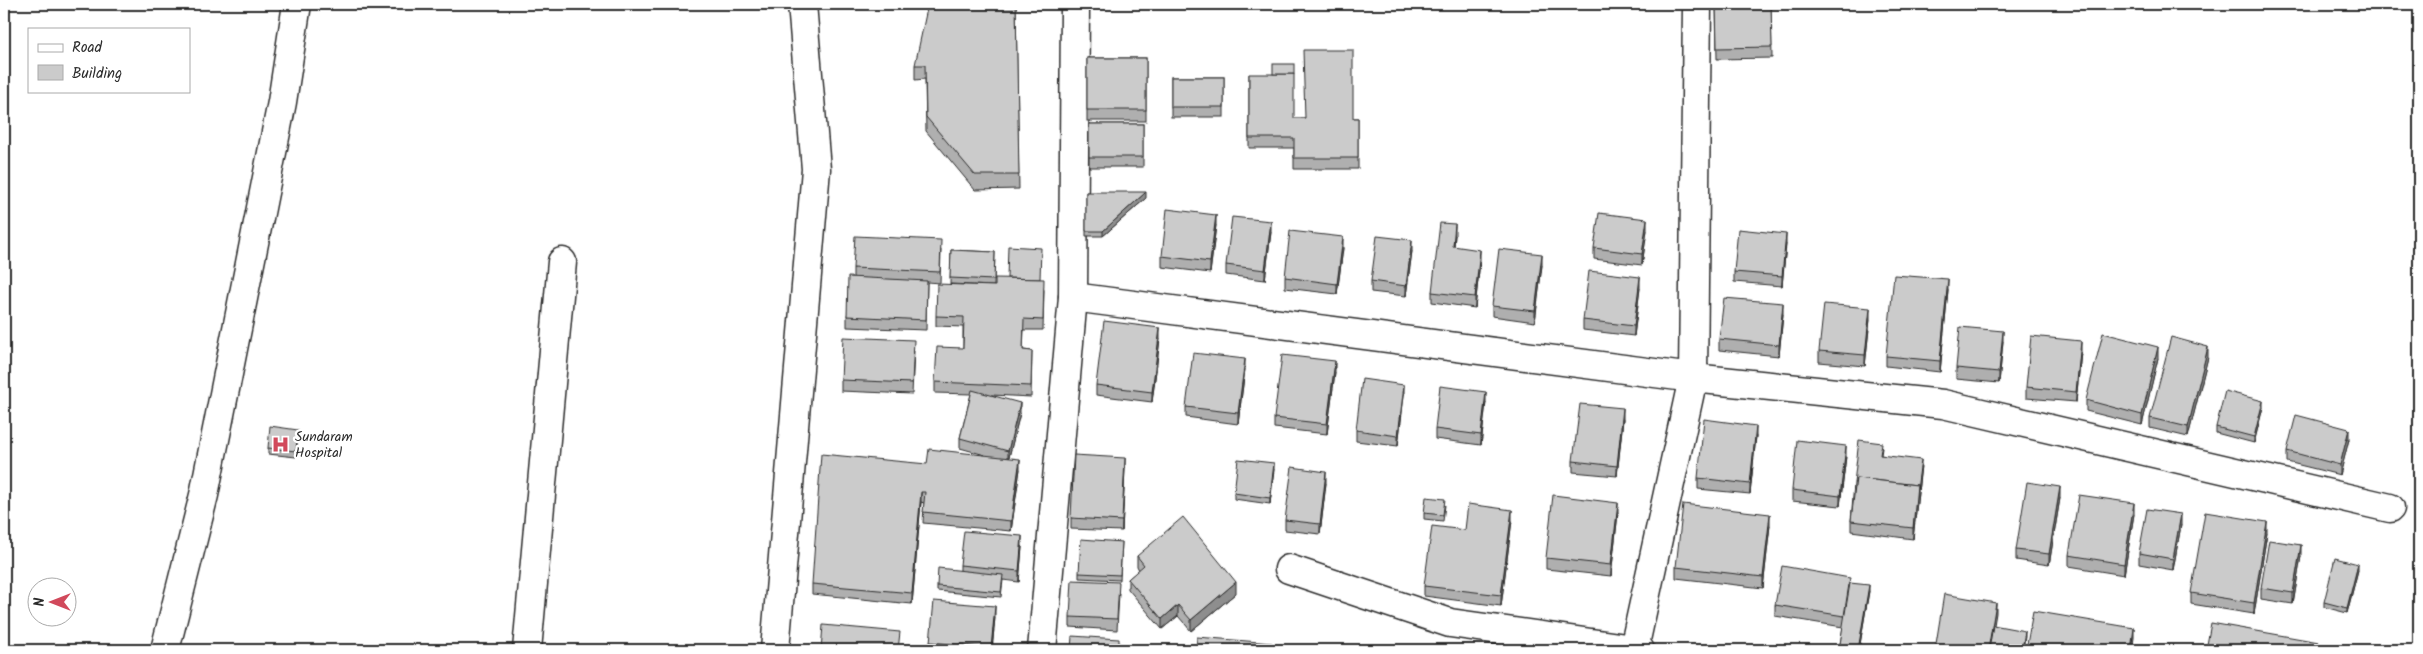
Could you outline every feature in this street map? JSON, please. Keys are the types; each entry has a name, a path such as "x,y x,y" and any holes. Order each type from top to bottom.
{"street":[{"path":"165,650 204,495 282,102 297,4"},
{"path":"775,650 816,169 802,4"},
{"path":"1042,650 1074,297 1075,4"},
{"path":"1289,569 1450,623 1637,650 1693,378 1697,4"},
{"path":"527,650 562,262"},
{"path":"1074,297 1693,378 1943,404 2390,508"}],"building":[{"path":"928,4 1016,4 1019,175 975,175 926,117 925,65 915,65"},
{"path":"1716,4 1771,4 1772,47 1717,48"},
{"path":"1303,50 1353,50 1353,118 1358,118 1358,158 1294,158 1294,138 1249,138 1249,74 1294,74 1294,118 1305,118"},
{"path":"1087,58 1146,58 1146,110 1087,110"},
{"path":"1273,64 1294,64 1294,74 1273,74"},
{"path":"1171,77 1224,77 1224,107 1171,107"},
{"path":"1089,124 1143,124 1143,157 1089,157"},
{"path":"1086,192 1146,192 1103,231 1086,231"},
{"path":"1167,209 1216,215 1210,262 1162,256"},
{"path":"1599,213 1647,219 1642,254 1594,248"},
{"path":"1232,217 1271,221 1265,270 1226,265"},
{"path":"1440,223 1455,224 1453,246 1480,250 1475,297 1432,292"},
{"path":"1738,229 1786,234 1782,276 1734,272"},
{"path":"1290,231 1343,237 1337,284 1285,277"},
{"path":"855,236 941,240 940,272 853,268"},
{"path":"1377,236 1412,240 1406,286 1371,281"},
{"path":"1008,246 1041,248 1040,279 1007,278"},
{"path":"1499,249 1542,254 1535,311 1492,306"},
{"path":"951,250 995,252 994,280 950,278"},
{"path":"1589,271 1640,277 1634,326 1583,320"},
{"path":"1894,275 1948,279 1940,361 1886,356"},
{"path":"848,277 927,281 926,320 847,316"},
{"path":"995,278 1044,279 1043,320 1024,319 1023,350 1032,351 1031,386 935,382 937,347 963,348 964,317 936,316 937,284 995,286"},
{"path":"1724,298 1783,303 1779,345 1719,339"},
{"path":"1824,304 1870,308 1865,355 1819,351"},
{"path":"1104,321 1160,328 1152,392 1096,385"},
{"path":"1960,327 2003,331 1999,372 1956,368"},
{"path":"2103,333 2158,347 2142,415 2086,400"},
{"path":"2031,336 2081,341 2076,392 2026,387"},
{"path":"843,337 914,340 912,383 841,380"},
{"path":"2171,337 2208,347 2188,427 2150,418"},
{"path":"1193,353 1245,359 1238,413 1186,407"},
{"path":"1282,355 1335,361 1327,424 1274,418"},
{"path":"1362,379 1404,385 1398,436 1356,430"},
{"path":"1440,386 1486,392 1481,435 1435,429"},
{"path":"972,390 1020,403 1008,451 960,438"},
{"path":"2225,391 2263,401 2254,437 2216,427"},
{"path":"1580,404 1623,408 1617,466 1573,461"},
{"path":"2296,415 2349,429 2340,465 2287,451"},
{"path":"1704,419 1756,426 1750,484 1698,478"},
{"path":"270,426 298,430 296,451 268,448"},
{"path":"1797,440 1846,446 1840,496 1792,490"},
{"path":"1859,440 1882,443 1880,455 1921,460 1917,490 1917,485 1856,478 1854,483"},
{"path":"929,449 1020,459 1011,521 923,512 925,492 921,492 912,593 812,584 821,454 927,464"},
{"path":"1074,455 1125,458 1122,521 1071,518"},
{"path":"1238,459 1274,463 1270,498 1234,493"},
{"path":"1292,467 1326,472 1320,524 1285,520"},
{"path":"1856,478 1917,485 1913,528 1851,521"},
{"path":"2027,482 2060,487 2049,554 2016,550"},
{"path":"1553,495 1618,503 1611,565 1546,558"},
{"path":"2079,495 2134,503 2124,564 2069,555"},
{"path":"1426,497 1445,499 1443,515 1424,513"},
{"path":"1468,504 1512,510 1501,595 1424,586 1432,526 1465,530"},
{"path":"1683,504 1770,514 1763,577 1676,567"},
{"path":"2147,509 2181,514 2173,559 2139,553"},
{"path":"2205,512 2267,522 2254,603 2191,593"},
{"path":"1183,517 1236,582 1191,620 1178,605 1162,619 1128,579 1144,565 1137,556"},
{"path":"964,531 1022,536 1019,571 960,565"},
{"path":"1081,539 1122,542 1120,575 1079,573"},
{"path":"2269,540 2301,545 2293,593 2261,588"},
{"path":"2335,558 2358,564 2347,608 2324,602"},
{"path":"1782,566 1850,578 1844,616 1775,605"},
{"path":"938,568 1003,575 1001,592 937,586"},
{"path":"1072,580 1119,582 1117,619 1070,617"},
{"path":"1850,583 1869,585 1858,650 1839,650"},
{"path":"1944,594 1996,603 1988,650 1935,650"},
{"path":"934,601 995,606 991,648 930,642"},
{"path":"2033,611 2134,628 2131,650 2026,650"},
{"path":"2211,623 2319,642 2318,650 2206,650"},
{"path":"823,625 900,632 898,650 821,650"},
{"path":"1993,625 2025,631 2022,650 1989,650"},
{"path":"1072,636 1119,639 1119,650 1071,650"},
{"path":"1197,637 1272,643 1271,650 1196,650"}],"place":[{"name":"Sundaram Hospital","path":"281,445"}]}
